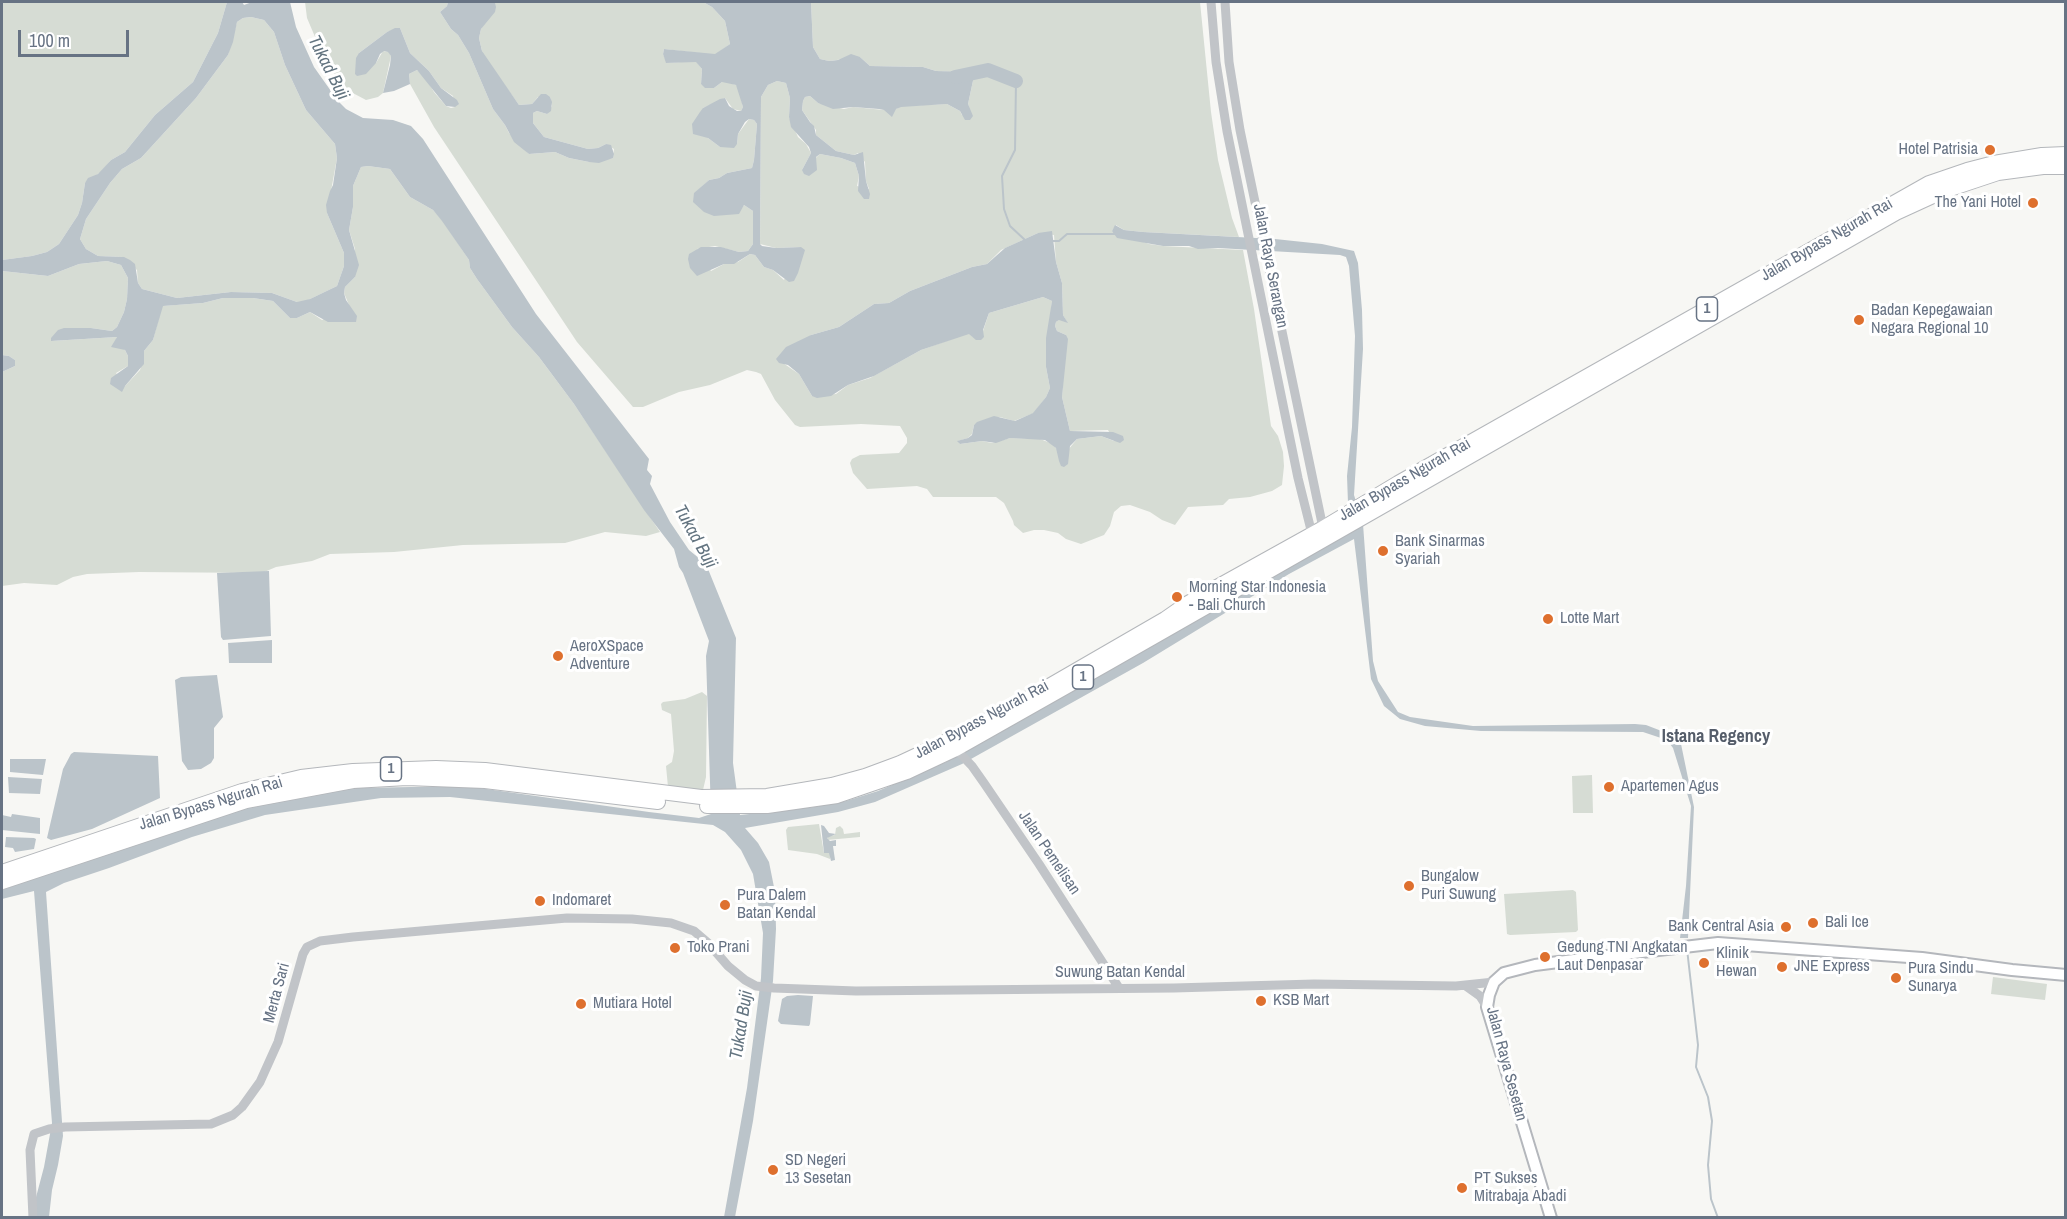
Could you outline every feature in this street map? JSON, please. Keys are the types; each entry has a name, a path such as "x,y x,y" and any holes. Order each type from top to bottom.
{"highway":[{"name":"Jalan Bypass Ngurah Rai","path":"1714,311 1888,204 1929,183 1994,163 2042,155 2066,154"},
{"name":"Jalan Bypass Ngurah Rai","path":"2,872 246,801 353,781 418,778 485,781 597,796 742,801 866,776 954,747 1018,704 1237,583 1714,311 1896,213 1944,191 1998,173 2043,167 2066,167"},
{"name":"Jalan Bypass Ngurah Rai","path":"1237,583 1318,531 1347,520"},
{"name":"Jalan Bypass Ngurah Rai","path":"2,882 92,847"}],"main road":[{"name":"Jalan Raya Sesetan","path":"1551,1218 1487,1007 1494,982 1504,973 1534,965 1686,945 1718,943 1825,949 2066,975"}],"street":[{"name":"Jalan Raya Serangan","path":"1211,2 1220,92 1248,233 1298,478 1318,531"},
{"name":"Jalan Raya Serangan","path":"1225,2 1233,93 1318,531"},
{"name":"Jalan Pemelisan","path":"954,747 972,766 1119,988"},
{"name":"Merta Sari","path":"33,1218 31,1142 34,1134 65,1127 211,1124 233,1115 242,1107 260,1082 271,1060 288,1010 303,954 307,947 320,941 567,918 671,923 694,931 728,966 745,980 758,986"},
{"name":"Suwung Batan Kendal","path":"758,986 856,991 1314,984 1466,986 1494,982"},
{"path":"1466,986 1480,996 1487,1007"}],"shaded area":[{"path":"2,2 227,2 218,33 193,82 155,115 125,152 111,160 101,172 85,183 78,215 59,244 47,252 2,260"},
{"path":"227,2 242,2 244,5 252,2 290,2 296,27 314,67 338,101 346,109 363,118 393,120 411,126 423,139 536,314 649,459 647,470 652,476 650,484 670,522 689,550 706,564 736,638 733,763 740,815 846,801 878,791 946,762 1354,530 1348,503 1347,476 1352,427 1355,336 1349,266 1346,257 1163,246 1117,238 1112,231 1115,225 1124,230 1275,239 1322,244 1354,251 1358,263 1363,349 1354,495 1363,524 1373,661 1378,681 1398,712 1410,717 1473,726 1635,724 1646,725 1677,737 1681,744 1694,807 1688,938 1680,938 1691,806 1670,744 1661,738 1643,732 1481,731 1425,726 1400,719 1384,706 1371,679 1354,539 1289,574 1143,663 962,764 875,802 838,812 745,828 758,843 769,862 775,892 776,929 773,981 753,1121 735,1217 724,1217 747,1088 761,978 763,933 753,874 741,850 725,832 713,825 450,797 381,798 265,815 192,837 64,883 46,892 63,1136 49,1217 37,1217 35,1201 52,1123 34,891 2,899 2,890 114,850 245,808 300,795 357,788 465,786 699,818 711,814 706,656 709,641 674,549 644,510 574,404 477,279 470,268 469,260 442,221 433,210 410,197 390,169 361,167 353,186 353,207 349,230 359,265 355,277 345,287 344,293 357,316 356,322 328,322 310,312 297,318 290,318 273,301 253,298 223,298 203,303 163,306 153,340 144,351 144,364 122,392 110,384 111,378 128,366 128,356 125,350 111,347 117,337 51,341 58,330 64,328 112,331 117,327 127,299 128,278 121,265 107,261 79,264 48,276 2,271 2,260 47,252 59,244 78,215 88,178 98,174 111,160 125,152 155,115 193,82 218,33","holes":["251,17 264,20 274,32 285,65 306,110 335,144 337,158 333,185 326,205 327,213 344,253 344,266 337,286 310,299 297,302 272,293 231,292 177,298 142,289 138,283 135,264 130,260 124,257 98,256 86,249 80,239 86,219 122,169 141,158 196,98 228,55 237,22"]},
{"path":"305,2 448,2 440,12 469,53 493,109 509,133 529,154 555,152 569,158 589,162 613,158 614,149 606,144 588,149 544,137 533,123 533,113 537,111 547,114 552,106 550,97 538,97 532,104 519,105 483,55 479,38 481,29 495,3 490,2 703,2 712,7 725,21 730,44 715,55 664,49 663,54 667,63 696,61 702,69 701,84 714,88 722,82 727,82 736,85 739,89 743,107 741,111 733,109 725,98 703,108 708,138 720,147 737,144 738,134 749,119 754,120 757,124 752,168 727,173 709,180 695,193 741,209 744,205 753,211 753,244 748,251 739,252 715,246 697,249 711,271 724,264 738,262 750,254 755,255 764,267 773,270 784,280 801,247 776,248 760,244 761,97 768,85 777,81 786,83 790,98 789,117 798,137 811,153 802,170 820,154 841,158 855,163 859,176 857,186 869,189 865,162 858,153 854,155 836,151 816,135 816,130 802,110 805,97 810,96 818,103 844,109 853,107 884,110 901,106 947,104 960,111 962,115 969,109 974,76 969,73 936,71 923,67 870,66 860,57 829,61 820,59 813,47 811,2 1200,2 1218,160 1239,237 1143,232 1124,230 1116,225 1112,231 1149,244 1243,250 1271,426 1278,436 1283,452 1282,485 1272,491 1250,497 1229,499 1223,505 1188,507 1175,525 1150,512 1130,505 1121,506 1114,512 1110,526 1104,535 1081,544 1066,539 1058,533 1044,530 1023,533 1014,525 1004,503 996,497 933,497 927,489 917,486 867,489 853,473 850,463 852,459 860,455 899,453 907,443 907,438 900,426 861,424 800,427 795,425 775,400 761,374 756,372 747,370 710,385 679,392 643,407 633,407 577,342 434,127 410,84 409,74 417,70 446,106 451,108 455,107 453,96 441,88 429,71 410,53 400,28 387,32 359,53 376,63 383,51 389,52 391,56 383,93 366,100 349,91 327,65 307,18","holes":["1038,233 1054,235 1056,262 1062,283 1063,315 1067,322 1060,319 1055,326 1057,331 1066,335 1062,397 1070,431 1108,430 1114,441 1101,436 1077,439 1068,450 1068,464 1053,444 1040,439 1010,438 992,443 982,441 960,444 958,441 968,438 972,434 974,425 1000,417 1014,421 1034,413 1046,397 1050,388 1046,367 1052,301 1043,297 989,313 983,331 973,337 969,333 921,350 870,378 848,385 836,394 812,396 799,374 783,363 811,335 839,327 874,304 889,303 910,291 972,267 987,264 1001,250"]},
{"path":"448,2 495,3 495,12 481,29 479,38 482,51 519,105 532,104 541,94 550,97 551,111 547,114 537,111 533,113 533,123 544,137 588,149 606,144 611,145 613,158 599,163 569,158 555,152 529,154 514,142 493,109 469,53 440,12"},
{"path":"703,2 811,2 813,47 820,59 838,60 851,54 860,57 870,66 923,67 936,71 969,72 974,76 968,104 973,116 970,120 965,120 960,111 947,104 901,107 896,109 892,117 879,109 853,107 833,109 818,103 810,96 805,97 802,110 814,126 816,135 836,151 854,155 863,152 869,199 864,199 858,191 859,176 855,163 820,154 816,157 817,170 809,176 804,174 802,170 811,153 809,147 791,127 790,98 786,83 777,81 768,85 761,97 760,244 776,248 801,247 805,250 794,281 789,282 773,270 764,267 755,255 750,254 734,264 724,264 697,276 690,268 689,254 701,247 721,247 739,252 748,251 753,244 753,211 744,205 739,214 714,216 704,212 693,202 694,193 709,180 727,173 752,168 757,124 754,120 749,119 745,122 734,148 720,147 708,138 693,134 692,124 703,108 725,98 729,106 737,111 741,111 743,107 736,85 722,82 714,88 705,88 701,84 702,69 696,62 666,63 664,49 715,54 730,44 725,21 712,7"},
{"path":"251,17 264,20 274,32 285,65 306,110 335,144 337,158 327,213 344,253 344,266 337,286 304,302 297,302 272,293 231,292 177,298 142,289 138,283 137,270 123,257 98,256 86,249 80,239 86,219 122,169 141,158 196,98 228,55 237,22"},
{"path":"395,28 400,28 410,53 429,71 441,88 459,104 455,107 446,106 417,70 409,74 410,84 383,93 390,65 391,56 388,52 384,51 380,54 376,63 366,74 357,76 355,74 356,58 359,53"},
{"path":"361,167 390,169 410,197 433,210 443,221 469,260 470,268 477,279 574,404 660,532 646,536 605,532 565,543 463,545 394,552 330,554 312,561 276,567 262,573 87,574 73,577 57,585 24,583 2,586 2,372 15,366 15,360 2,355 2,271 48,276 79,264 107,261 121,265 128,278 127,299 117,327 112,331 91,328 51,341 117,337 115,343 125,350 128,356 128,366 116,373 125,386 140,370 144,351 153,340 162,306 203,303 223,298 253,298 273,301 290,318 297,318 310,312 322,320 349,305 344,293 345,287 355,277 355,249 349,230 353,207 353,186"},
{"path":"1052,231 1056,262 1062,283 1063,315 1068,323 1059,320 1055,326 1057,331 1066,335 1068,339 1062,397 1070,431 1113,432 1123,436 1124,440 1120,443 1101,436 1077,439 1070,446 1068,464 1064,467 1061,466 1056,448 1045,440 1010,438 996,443 982,441 960,444 957,441 972,435 977,422 994,416 1015,421 1033,413 1046,397 1050,388 1046,367 1046,338 1052,301 1043,297 989,313 983,330 984,337 981,340 976,340 969,334 921,350 874,376 848,385 831,396 817,398 812,396 799,374 776,359 786,347 811,335 839,327 874,304 889,303 910,291 972,267 987,264 1005,248 1038,233"},
{"path":"2,355 15,360 15,366 2,372"},
{"path":"269,571 271,636 223,640 217,573"},
{"path":"272,640 272,663 229,663 228,643"},
{"path":"217,675 223,717 214,728 214,758 211,763 201,769 188,770 182,761 175,680 181,677"},
{"path":"702,692 707,696 706,777 703,790 668,787 666,766 672,762 674,751 671,714 662,710 661,704 685,699"},
{"path":"74,752 158,756 160,798 92,829 51,840 47,838 63,769"},
{"path":"10,759 46,759 43,775 10,772"},
{"path":"1592,775 1593,813 1573,813 1572,776"},
{"path":"8,777 42,779 40,794 9,793"},
{"path":"12,814 40,818 40,834 2,830 2,815 11,817"},
{"path":"819,824 824,853 830,853 830,859 817,854 788,850 786,830 788,827"},
{"path":"821,825 829,833 836,834 827,838 830,841 836,840 836,846 833,846 835,860 831,861 829,853 824,853"},
{"path":"840,826 844,834 860,832 860,837 827,840 828,836 835,835 836,828"},
{"path":"6,837 34,838 36,839 34,849 15,852 13,848 5,847"},
{"path":"1573,890 1576,892 1578,930 1576,932 1507,934 1504,894"},
{"path":"1993,977 2047,984 2045,1000 1991,994"},
{"path":"798,995 813,996 809,1026 781,1024 778,1021 782,999"}],"waterway":[{"path":"955,77 988,70 1016,81"},
{"path":"1016,81 1015,150 1002,176 1004,209 1010,226 1025,240"},
{"path":"1051,241 1059,241 1067,234 1115,234"},
{"path":"1687,949 1698,1045 1696,1067 1708,1097 1712,1121 1708,1165 1711,1199 1718,1218"}],"place":[{"name":"Hotel Patrisia","path":"1990,150"},
{"name":"The Yani Hotel","path":"2033,203"},
{"name":"Badan Kepegawaian Negara Regional 10","path":"1859,320"},
{"name":"Bank Sinarmas Syariah","path":"1383,551"},
{"name":"Morning Star Indonesia - Bali Church","path":"1177,597"},
{"name":"Lotte Mart","path":"1548,619"},
{"name":"AeroXSpace Adventure","path":"558,656"},
{"name":"Apartemen Agus","path":"1609,787"},
{"name":"Bungalow Puri Suwung","path":"1409,886"},
{"name":"Indomaret","path":"540,901"},
{"name":"Pura Dalem Batan Kendal","path":"725,905"},
{"name":"Bali Ice","path":"1813,923"},
{"name":"Bank Central Asia","path":"1786,927"},
{"name":"Toko Prani","path":"675,948"},
{"name":"Gedung TNI Angkatan Laut Denpasar","path":"1545,957"},
{"name":"Klinik Hewan","path":"1704,963"},
{"name":"JNE Express","path":"1782,967"},
{"name":"Pura Sindu Sunarya","path":"1896,978"},
{"name":"KSB Mart","path":"1261,1001"},
{"name":"Mutiara Hotel","path":"581,1004"},
{"name":"SD Negeri 13 Sesetan","path":"773,1170"},
{"name":"PT Sukses Mitrabaja Abadi","path":"1462,1188"}],"district":[{"name":"Istana Regency","path":"1716,737"}],"water label":[{"name":"Tukad Buji","path":"328,68"},
{"name":"Tukad Buji","path":"695,537"},
{"name":"Tukad Buji","path":"742,1025"}]}
